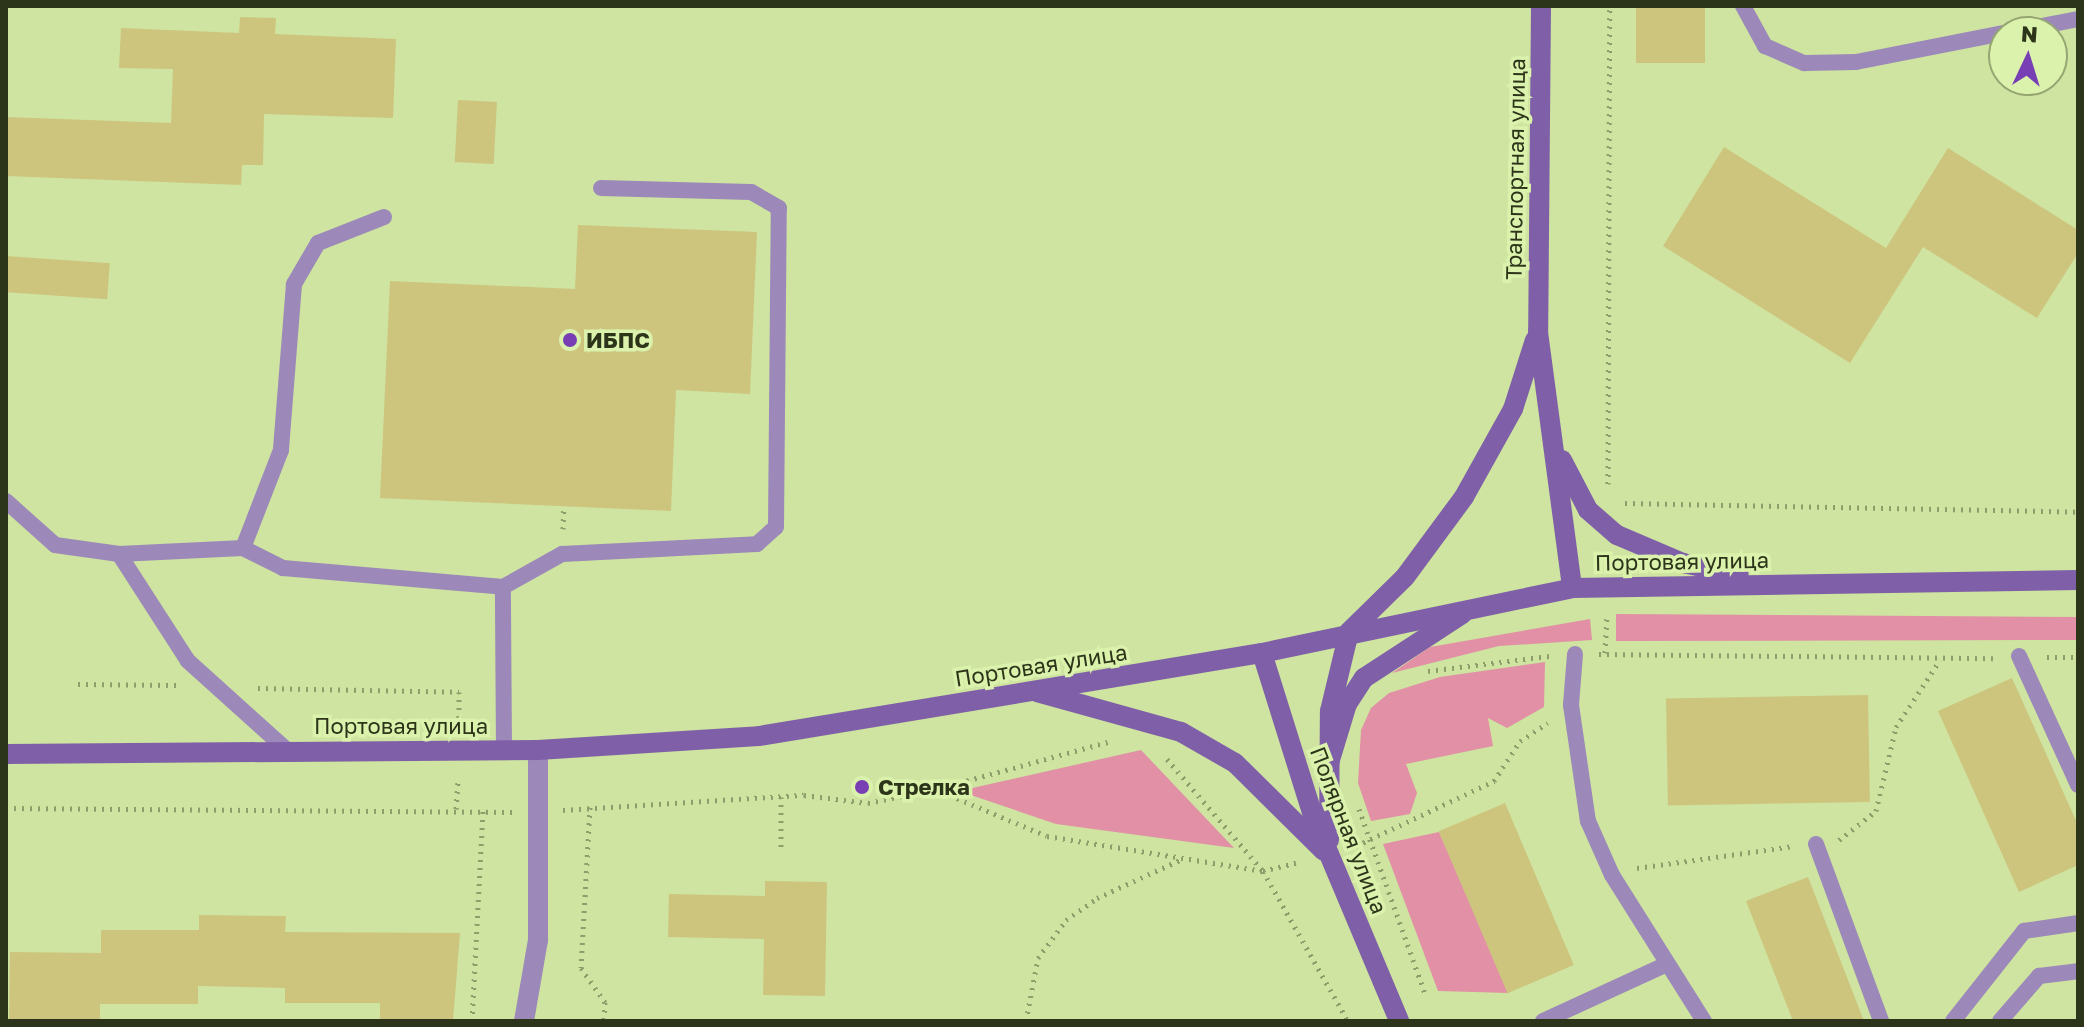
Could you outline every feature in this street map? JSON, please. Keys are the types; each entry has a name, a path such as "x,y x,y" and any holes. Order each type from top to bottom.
{"main road":[{"name":"Транспортная улица","path":"1541,6 1538,332 1572,588"},
{"name":"Транспортная улица","path":"1349,632 1405,577 1464,497 1513,409 1538,332"},
{"path":"1552,434 1578,496 1617,535 1683,563 1778,583"},
{"name":"Портовая улица","path":"6,754 538,750 759,736 1262,653 1477,605 1572,588 1608,584 2078,580"},
{"path":"1326,773 1347,704 1364,678 1477,605"},
{"path":"1330,856 1326,773 1330,711 1349,632"},
{"name":"Полярная улица","path":"1262,653 1330,856 1399,1021"},
{"path":"1032,691 1181,732 1235,763 1330,856"}],"street":[{"path":"524,1021 538,940 538,750"}],"lane":[{"path":"1743,6 1765,46 1804,63 1856,62 1988,37"},
{"path":"6,501 55,545 119,554 243,548 283,568 503,587 562,554 757,544 776,527 779,208 751,192 601,188"},
{"path":"243,548 281,450 294,284 318,243 384,217"},
{"path":"119,554 188,661 287,750"},
{"path":"503,587 504,750"},
{"path":"1575,654 1571,705 1588,821 1610,871 1704,1021"},
{"path":"2019,656 2078,785"},
{"path":"1816,844 1881,1021"},
{"path":"1953,1021 2024,931 2078,923"},
{"path":"1543,1021 1667,964"},
{"path":"2000,1021 2039,976 2078,971"}],"path":[{"path":"1610,6 1608,503 2078,512"},
{"path":"1605,653 1608,584"},
{"path":"1418,673 1605,653 1940,660 2078,657"},
{"path":"1610,871 1816,844 1854,834 1876,811 1896,727 1940,660"},
{"path":"78,684 459,692 456,809"},
{"path":"935,789 1047,836 1263,871 1330,856 1494,781 1520,741 1571,705"},
{"path":"6,808 456,809 538,813 590,807 781,797 868,803 935,789 1116,740"},
{"path":"1159,750 1263,871 1348,1021"},
{"path":"1356,796 1368,841 1426,996"},
{"path":"781,797 781,852"},
{"path":"590,807 581,968 605,1002 604,1021"},
{"path":"472,1021 483,811"},
{"path":"1026,1021 1038,958 1066,920 1182,859"}],"shaded area":[{"path":"1616,614 2078,617 2078,640 1616,641"},
{"path":"1590,619 1592,640 1499,646 1392,673 1430,647"},
{"path":"1545,662 1544,707 1507,728 1488,718 1493,746 1406,764 1417,793 1410,814 1371,821 1358,783 1361,730 1371,708 1389,693 1440,677"},
{"path":"1141,750 1234,848 1056,824 959,791"},
{"path":"1439,832 1509,993 1438,991 1383,844"}],"building":[{"path":"1636,6 1705,6 1705,63 1636,63"},
{"path":"240,17 276,18 275,34 396,39 393,118 264,114 263,165 242,165 241,185 6,176 6,117 171,123 173,69 119,68 121,28 239,33"},
{"path":"458,100 497,102 494,164 455,162"},
{"path":"1724,147 1886,248 1948,148 2078,230 2078,253 2037,318 1923,247 1850,363 1663,246"},
{"name":"ИБПС","path":"578,225 757,232 750,394 676,390 671,511 380,498 390,281 575,289"},
{"path":"6,256 110,263 107,299 6,292"},
{"path":"2012,678 2078,825 2078,865 2019,892 1938,711"},
{"path":"1868,695 1870,802 1668,806 1666,699"},
{"path":"1505,803 1574,965 1507,993 1439,831"},
{"path":"1808,877 1864,1021 1793,1021 1746,901"},
{"path":"765,881 827,882 825,996 763,995 764,939 668,937 669,894 765,896"},
{"path":"199,915 286,916 285,932 460,933 453,1021 380,1021 380,1003 285,1003 285,988 198,986 198,1004 100,1004 100,1021 9,1021 10,952 101,953 101,930 199,930"}],"place":[{"name":"ИБПС","path":"570,340"},
{"name":"Стрелка","path":"862,787"}]}
